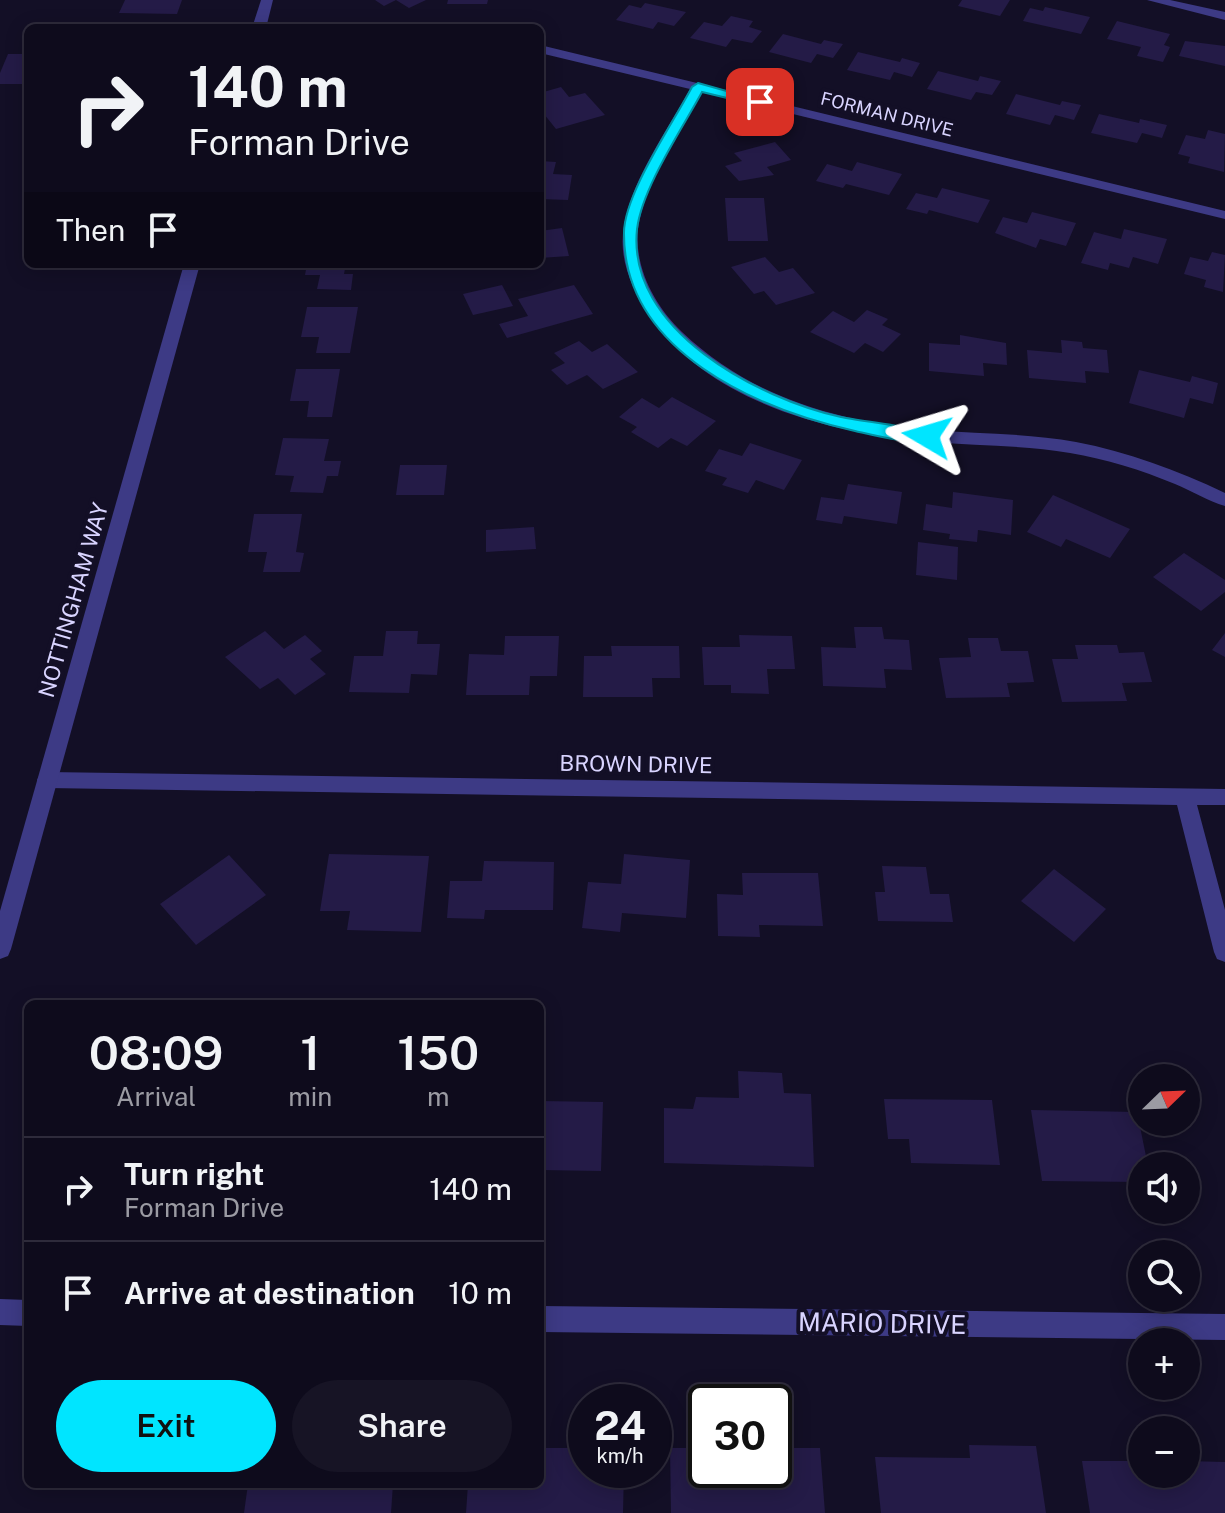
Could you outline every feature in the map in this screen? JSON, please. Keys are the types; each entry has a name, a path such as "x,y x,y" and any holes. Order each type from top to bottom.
{"street":[{"path":"260,24 267,0"},
{"path":"1153,0 1225,16"},
{"name":"FORMAN DRIVE","path":"544,50 1225,215"},
{"path":"698,87 637,201 630,230 632,261 641,289 658,317 688,349 728,378 777,403 823,419 871,430 1051,444 1106,455 1165,473 1225,500"},
{"name":"NOTTINGHAM WAY","path":"0,949 191,268"},
{"name":"BROWN DRIVE","path":"47,780 1225,797"},
{"path":"1185,797 1225,952"},
{"path":"0,1312 24,1313"},
{"name":"MARIO DRIVE","path":"544,1319 1225,1327"}],"building":[{"path":"125,0 182,0 177,14 119,13"},
{"path":"375,0 396,0 384,6"},
{"path":"396,0 426,0 409,8"},
{"path":"448,0 488,0 487,4 447,4"},
{"path":"962,0 1010,0 1000,16 958,6"},
{"path":"645,3 686,12 674,26 658,22 653,29 616,20 629,5 641,8"},
{"path":"1045,7 1090,17 1081,34 1023,21 1030,8 1043,11"},
{"path":"731,16 753,21 749,27 762,31 752,43 732,39 726,47 690,38 704,22 722,26"},
{"path":"1117,21 1170,34 1164,45 1170,47 1163,62 1137,56 1141,47 1107,39"},
{"path":"783,34 821,44 824,40 843,44 833,58 817,54 811,63 769,52"},
{"path":"1185,41 1225,46 1225,66 1179,56"},
{"path":"858,52 900,62 902,58 920,63 912,77 894,72 890,80 847,70"},
{"path":"8,54 24,54 24,84 0,84 0,73"},
{"path":"938,71 978,81 980,76 1001,81 992,95 976,92 971,100 927,89"},
{"path":"561,87 569,97 585,93 605,115 556,129 544,114 544,92"},
{"path":"1016,94 1060,105 1062,101 1081,105 1074,120 1055,115 1050,125 1006,114"},
{"path":"1099,114 1139,123 1140,119 1167,125 1162,138 1142,133 1137,143 1091,133"},
{"path":"1208,130 1225,134 1224,172 1188,163 1190,157 1178,154 1186,135 1205,139"},
{"path":"775,142 791,160 767,167 774,175 739,181 725,166 742,161 734,153"},
{"path":"544,161 556,162 553,174 572,175 568,200 544,199"},
{"path":"857,162 902,174 889,195 846,184 843,188 816,181 827,164 852,171"},
{"path":"942,188 990,200 978,223 929,210 927,214 906,209 916,193 937,198"},
{"path":"725,198 764,198 768,241 728,241"},
{"path":"1032,212 1076,223 1066,246 1040,239 1036,248 995,233 1003,217 1027,223"},
{"path":"562,228 569,256 544,258 544,230"},
{"path":"1124,229 1167,239 1158,264 1133,257 1129,268 1110,263 1108,270 1081,263 1094,232 1121,239"},
{"path":"1212,252 1225,255 1223,292 1204,287 1206,280 1184,274 1190,257 1208,261"},
{"path":"765,257 779,272 793,268 815,293 776,305 764,291 754,294 731,267"},
{"path":"306,268 345,268 344,274 353,274 351,290 317,289 320,275 305,275"},
{"path":"502,285 513,306 473,315 463,294"},
{"path":"574,285 593,314 507,338 499,324 528,316 518,299"},
{"path":"307,307 358,307 350,353 316,353 319,337 301,337"},
{"path":"867,310 888,319 882,325 901,334 883,352 865,343 854,353 810,332 833,311 854,322"},
{"path":"960,335 1006,343 1007,365 983,363 984,376 929,371 929,343 960,345"},
{"path":"1061,340 1082,342 1083,348 1107,350 1109,373 1085,371 1086,383 1029,378 1027,350 1062,353"},
{"path":"579,341 592,352 607,344 638,372 603,389 587,375 567,385 551,370 565,363 554,353"},
{"path":"296,369 340,369 332,417 307,417 309,401 290,401"},
{"path":"1139,370 1190,382 1192,376 1218,383 1213,404 1190,398 1184,418 1129,403"},
{"path":"672,397 716,421 687,446 671,438 658,448 631,432 637,427 619,417 642,398 659,408"},
{"path":"283,438 329,439 324,461 341,461 338,476 327,476 323,493 290,492 294,476 275,475"},
{"path":"750,443 802,460 784,490 756,480 748,493 722,485 727,478 705,471 719,449 742,456"},
{"path":"400,465 447,465 444,495 396,495"},
{"path":"848,484 902,492 897,524 844,516 842,524 816,520 821,497 844,500"},
{"path":"953,492 1013,500 1011,535 978,530 977,542 949,539 950,534 923,530 926,504 952,508"},
{"path":"1053,495 1130,529 1110,558 1066,539 1061,547 1027,532"},
{"path":"254,514 302,514 296,552 304,553 300,572 263,572 267,552 248,552"},
{"path":"534,527 536,549 486,552 486,530"},
{"path":"918,542 958,547 957,580 916,575"},
{"path":"1184,553 1225,580 1225,592 1201,611 1153,577"},
{"path":"854,627 882,627 884,639 909,640 912,670 884,669 886,688 823,686 821,647 856,648"},
{"path":"265,631 284,649 305,635 322,651 310,659 326,674 295,695 278,678 260,689 225,657"},
{"path":"386,631 418,631 417,644 440,644 437,675 411,674 409,693 349,692 354,656 383,656"},
{"path":"1225,633 1225,657 1212,650"},
{"path":"739,635 792,636 795,669 767,669 769,694 731,693 731,685 704,685 702,647 740,647"},
{"path":"505,636 559,636 557,676 530,676 529,695 466,695 469,654 504,655"},
{"path":"968,638 998,638 1001,651 1028,651 1034,682 1007,683 1010,697 946,698 939,658 971,657"},
{"path":"1075,645 1117,645 1119,653 1144,652 1152,682 1122,683 1127,701 1062,702 1052,659 1078,659"},
{"path":"611,646 679,646 680,678 652,678 653,697 583,697 584,656 612,656"},
{"path":"329,854 429,856 421,932 347,930 350,911 320,911"},
{"path":"624,854 690,860 686,918 622,913 620,932 582,928 588,882 621,884"},
{"path":"229,855 266,895 196,945 160,904"},
{"path":"484,861 554,862 553,910 485,910 484,919 447,918 450,881 482,881"},
{"path":"882,866 926,867 930,894 949,894 953,922 878,921 875,892 885,892"},
{"path":"1054,869 1106,909 1074,942 1021,901"},
{"path":"742,873 818,873 823,926 759,925 760,937 718,936 717,894 743,895"},
{"path":"738,1071 782,1073 784,1093 811,1094 814,1167 664,1163 664,1108 693,1109 696,1097 739,1098"},
{"path":"884,1099 992,1100 1000,1165 911,1163 909,1139 888,1139"},
{"path":"544,1101 603,1102 601,1171 544,1170"},
{"path":"1031,1110 1128,1112 1128,1136 1142,1136 1145,1152 1128,1152 1128,1182 1042,1181"},
{"path":"969,1445 1036,1446 1046,1513 881,1513 875,1457 970,1458"},
{"path":"544,1448 568,1448 568,1488 624,1488 623,1513 466,1513 468,1488 544,1488"},
{"path":"672,1448 688,1448 688,1488 792,1488 792,1448 820,1448 825,1513 671,1513"},
{"path":"1082,1461 1128,1461 1128,1488 1200,1488 1200,1461 1225,1462 1225,1513 1090,1513"},
{"path":"247,1488 393,1488 391,1513 244,1513"}],"route":[{"path":"760,102 698,87 637,201 630,230 632,261 641,289 658,317 688,349 728,378 777,403 823,419 871,430 927,436"}]}
